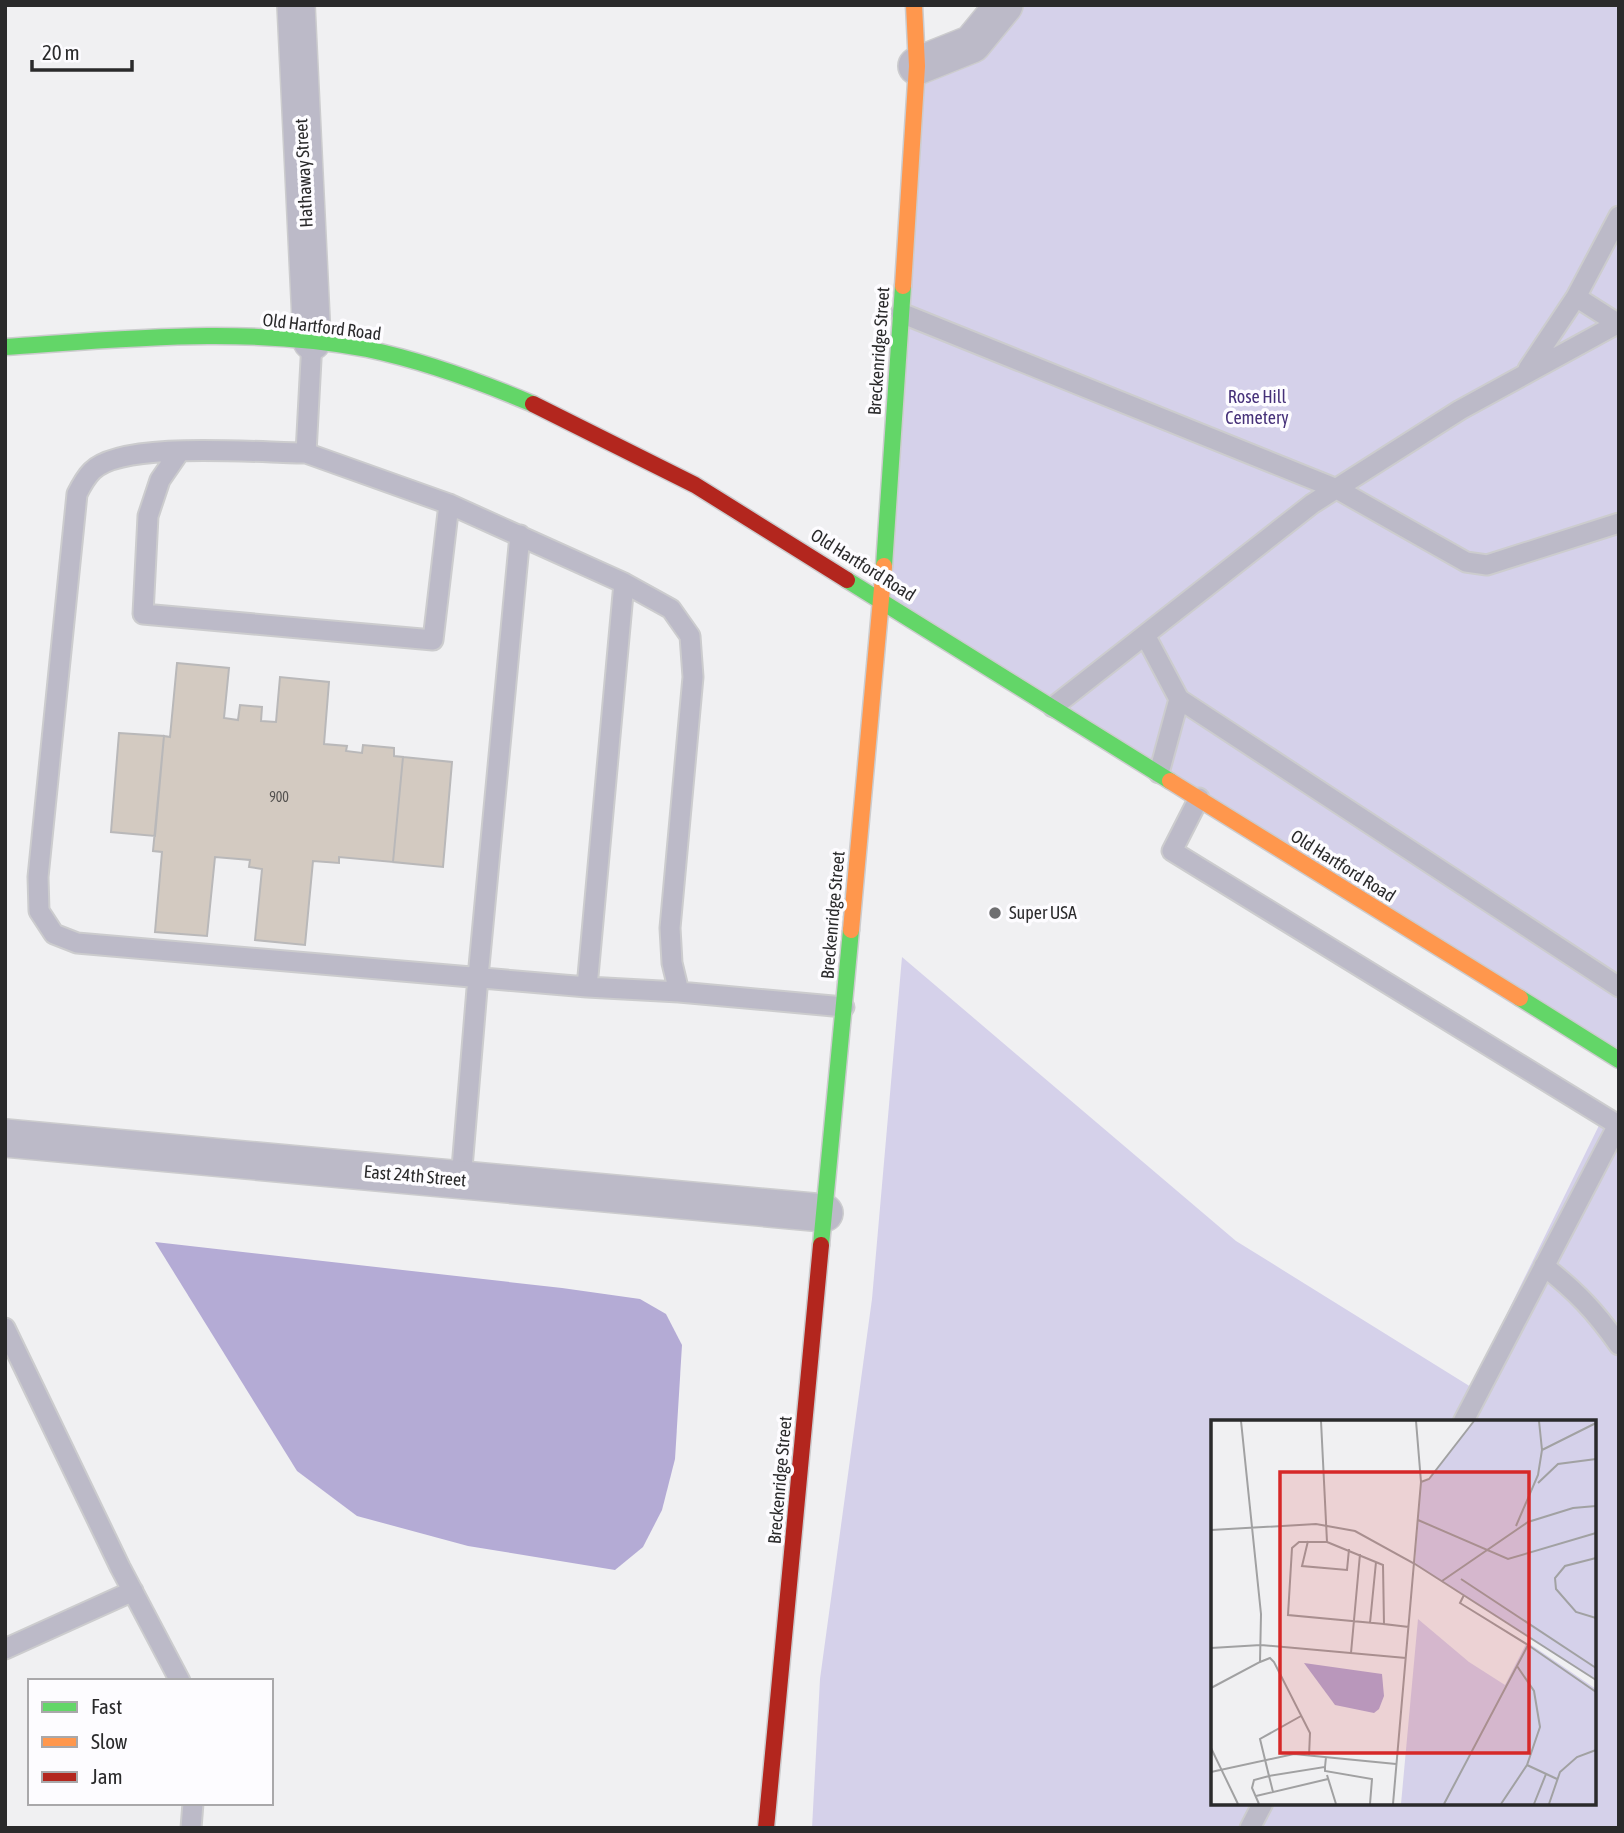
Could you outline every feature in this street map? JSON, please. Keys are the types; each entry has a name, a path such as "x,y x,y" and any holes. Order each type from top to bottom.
{"main road":[{"name":"Breckenridge Street","path":"766,1828 882,600 917,66 914,5"},
{"name":"Old Hartford Road","path":"5,347 213,337 312,341 367,350 428,365 489,386 610,439 695,485 882,600 1619,1060"}],"street":[{"name":"Hathaway Street","path":"296,5 312,341"},
{"path":"917,66 972,44 1004,5"},
{"name":"East 24th Street","path":"5,1138 824,1213"}],"lane":[{"path":"1523,375 1576,297 1619,216"},
{"path":"1053,707 1312,504 1460,410 1618,323 1576,297"},
{"path":"901,313 1337,489 1466,562 1487,565 1619,523"},
{"path":"306,453 312,341"},
{"path":"180,451 160,480 148,516 143,614 433,640 449,504"},
{"path":"679,992 672,963 670,928 693,677 690,636 671,608 624,583 449,504 306,453 180,451 121,456 92,470 77,494 40,863 39,911 54,934 77,943 844,1007"},
{"path":"461,1180 520,536"},
{"path":"587,987 624,583"},
{"path":"1145,635 1179,699 1619,987"},
{"path":"1159,773 1179,699"},
{"path":"1199,798 1172,851 1618,1126 1464,1420"},
{"path":"1545,1266 1596,1312 1619,1345"},
{"path":"5,1328 179,1679"},
{"path":"5,1649 133,1591"},
{"path":"191,1828 193,1805"},
{"path":"1251,1828 1262,1805"}],"green space":[{"name":"Rose Hill Cemetery","path":"1004,5 1619,5 1619,1060 882,600 917,66"},
{"path":"902,957 1236,1241 1471,1387 1608,1107 1619,1114 1619,1828 812,1828 820,1679 872,1299"}],"shaded area":[{"path":"155,1242 562,1288 640,1299 666,1314 682,1345 675,1459 662,1510 643,1547 615,1570 468,1546 357,1516 297,1471"}],"building":[{"path":"177,663 229,668 224,718 238,720 240,705 262,707 261,721 276,722 280,677 329,682 324,744 347,746 346,751 362,753 363,745 394,748 394,756 403,757 393,862 339,857 339,863 313,861 305,945 255,940 262,869 249,867 250,860 215,857 207,936 155,932 162,852 153,851 164,736 170,737"},
{"path":"119,733 164,736 155,836 111,832"},
{"path":"403,757 452,762 443,867 393,862"}],"traffic: fast":[{"path":"884,566 903,286"},
{"path":"5,347 186,336 322,342 409,359 533,404"},
{"path":"847,580 1170,781"},
{"path":"821,1245 851,930"},
{"path":"1520,998 1619,1060"}],"traffic: slow":[{"path":"903,286 917,66 914,5"},
{"path":"851,930 884,566"},
{"path":"1170,781 1520,998"}],"traffic: jam":[{"path":"533,404 695,485 847,580"},
{"path":"766,1828 821,1245"}],"place":[{"name":"Super USA","path":"995,913"}]}
